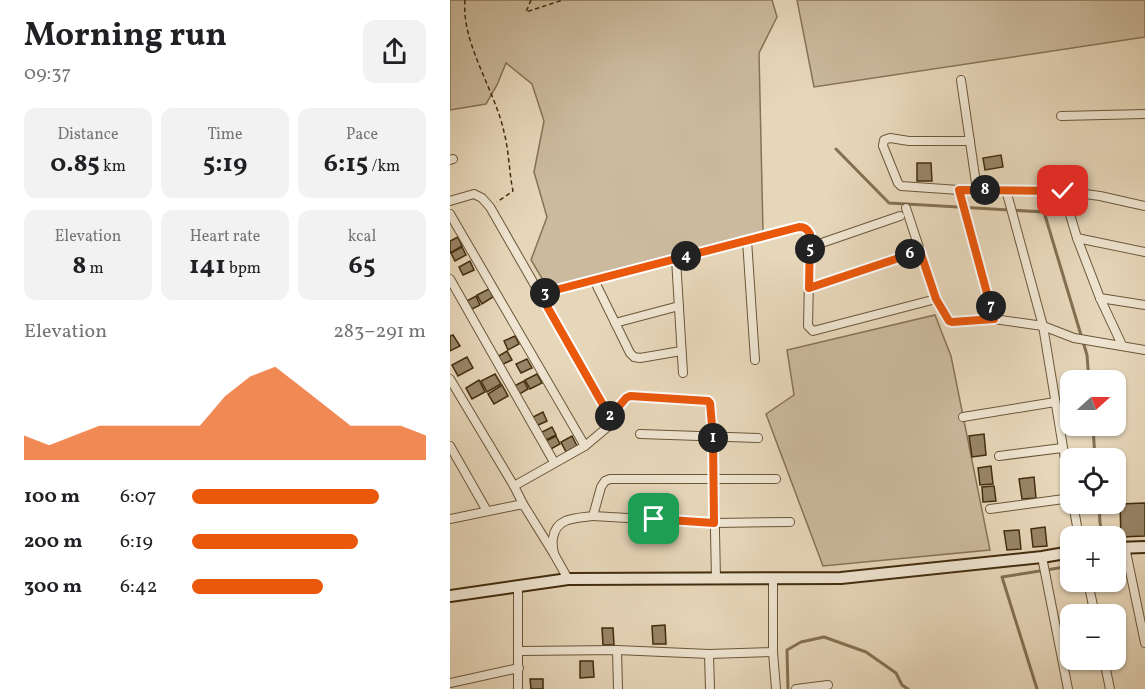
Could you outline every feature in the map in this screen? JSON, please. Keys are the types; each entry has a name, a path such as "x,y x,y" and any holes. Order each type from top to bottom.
{"main road":[{"path":"1126,548 1145,547"},
{"path":"450,596 568,579 841,578 1060,554"}],"street":[{"path":"961,80 977,190"},
{"path":"1061,116 1145,114"},
{"path":"970,141 909,141 890,138 884,140 883,146 901,186 959,190 1063,191 1145,206"},
{"path":"959,190 994,319"},
{"path":"1006,190 1043,326 1062,448"},
{"path":"1063,191 1077,238 1122,345"},
{"path":"450,201 474,194 482,198 490,207 612,420 610,425 585,446 514,486"},
{"path":"906,208 936,299 949,321 994,319 1043,326 1074,338 1145,350"},
{"path":"450,214 585,446"},
{"path":"810,247 900,216"},
{"path":"540,294 804,227 810,234 808,326 813,331 936,299"},
{"path":"1077,238 1145,252"},
{"path":"747,240 755,360"},
{"path":"809,288 920,251"},
{"path":"676,259 683,373"},
{"path":"450,279 554,462"},
{"path":"594,280 634,357 681,351"},
{"path":"1101,298 1145,305"},
{"path":"615,323 679,306"},
{"path":"450,379 568,579"},
{"path":"610,417 630,396 708,401 711,405 716,579"},
{"path":"963,417 1055,402"},
{"path":"640,434 758,438"},
{"path":"450,446 487,511"},
{"path":"999,456 1060,448"},
{"path":"593,516 601,487 605,481 610,479 776,479"},
{"path":"990,508 1060,498"},
{"path":"450,519 523,504"},
{"path":"554,554 553,537 562,522 593,516 714,523 790,522"},
{"path":"1042,557 1068,689"},
{"path":"1126,574 1145,643"},
{"path":"773,579 773,652 776,689"},
{"path":"518,586 518,689"},
{"path":"519,651 617,650 709,654 773,652"},
{"path":"617,650 618,689"},
{"path":"709,654 710,689"},
{"path":"450,683 519,668"},
{"path":"1106,670 1110,689"},
{"path":"796,689 828,685"}],"path":[{"path":"465,0 464,12 471,40 505,132 513,191 490,207"},
{"path":"531,0 526,12 563,0"}],"shaded area":[{"path":"450,0 772,0 777,17 759,53 763,231 547,287 531,260 547,217 534,172 544,121 532,84 506,63 486,104 450,110"},
{"path":"797,0 1145,0 1145,37 814,87"},
{"path":"935,315 951,356 990,550 823,566 766,414 794,395 787,350"}],"building":[{"path":"1001,155 1003,167 985,170 983,158"},
{"path":"917,163 931,163 932,181 917,181"},
{"path":"458,237 462,246 450,253 450,241"},
{"path":"462,247 466,255 455,261 451,253"},
{"path":"470,261 474,270 463,275 459,267"},
{"path":"489,289 493,297 482,304 477,295"},
{"path":"476,296 480,305 470,310 465,302"},
{"path":"453,335 460,346 450,351 450,336"},
{"path":"515,336 519,344 508,350 504,341"},
{"path":"507,351 512,360 501,365 497,357"},
{"path":"467,357 473,368 458,376 452,365"},
{"path":"527,359 532,368 521,373 516,364"},
{"path":"495,374 501,384 487,392 481,381"},
{"path":"537,374 542,383 530,389 525,380"},
{"path":"479,380 485,392 472,399 466,388"},
{"path":"524,381 528,389 518,395 514,386"},
{"path":"502,385 508,396 494,404 488,394"},
{"path":"543,412 547,421 536,426 531,418"},
{"path":"552,427 556,435 544,441 540,433"},
{"path":"984,434 986,455 972,457 969,436"},
{"path":"556,436 560,444 549,450 544,442"},
{"path":"572,436 577,446 566,452 561,442"},
{"path":"991,466 993,484 980,485 978,468"},
{"path":"1034,477 1036,498 1022,499 1019,479"},
{"path":"994,486 996,501 983,502 982,487"},
{"path":"1145,503 1145,536 1126,537 1126,526 1121,526 1120,514 1126,514 1126,504"},
{"path":"1045,527 1047,546 1033,547 1031,529"},
{"path":"1019,530 1021,549 1007,550 1004,531"},
{"path":"665,625 666,644 653,644 652,626"},
{"path":"602,628 613,628 614,645 603,645"},
{"path":"580,661 593,661 594,677 580,678"},
{"path":"530,679 543,679 543,689 531,689"}],"waterway":[{"path":"836,149 889,203 1044,212 1087,355 1088,370"},
{"path":"1094,436 1094,448"},
{"path":"1100,514 1101,526"},
{"path":"1037,689 1002,577 1060,568"},
{"path":"788,689 787,650 801,642 824,637 866,652 896,673 902,685 908,689"}],"route":[{"path":"654,519 714,523 713,437 710,403 708,401 630,396 610,417 540,294 804,227 810,234 809,288 920,251 936,299 949,321 994,319 959,190 1063,191"}]}
